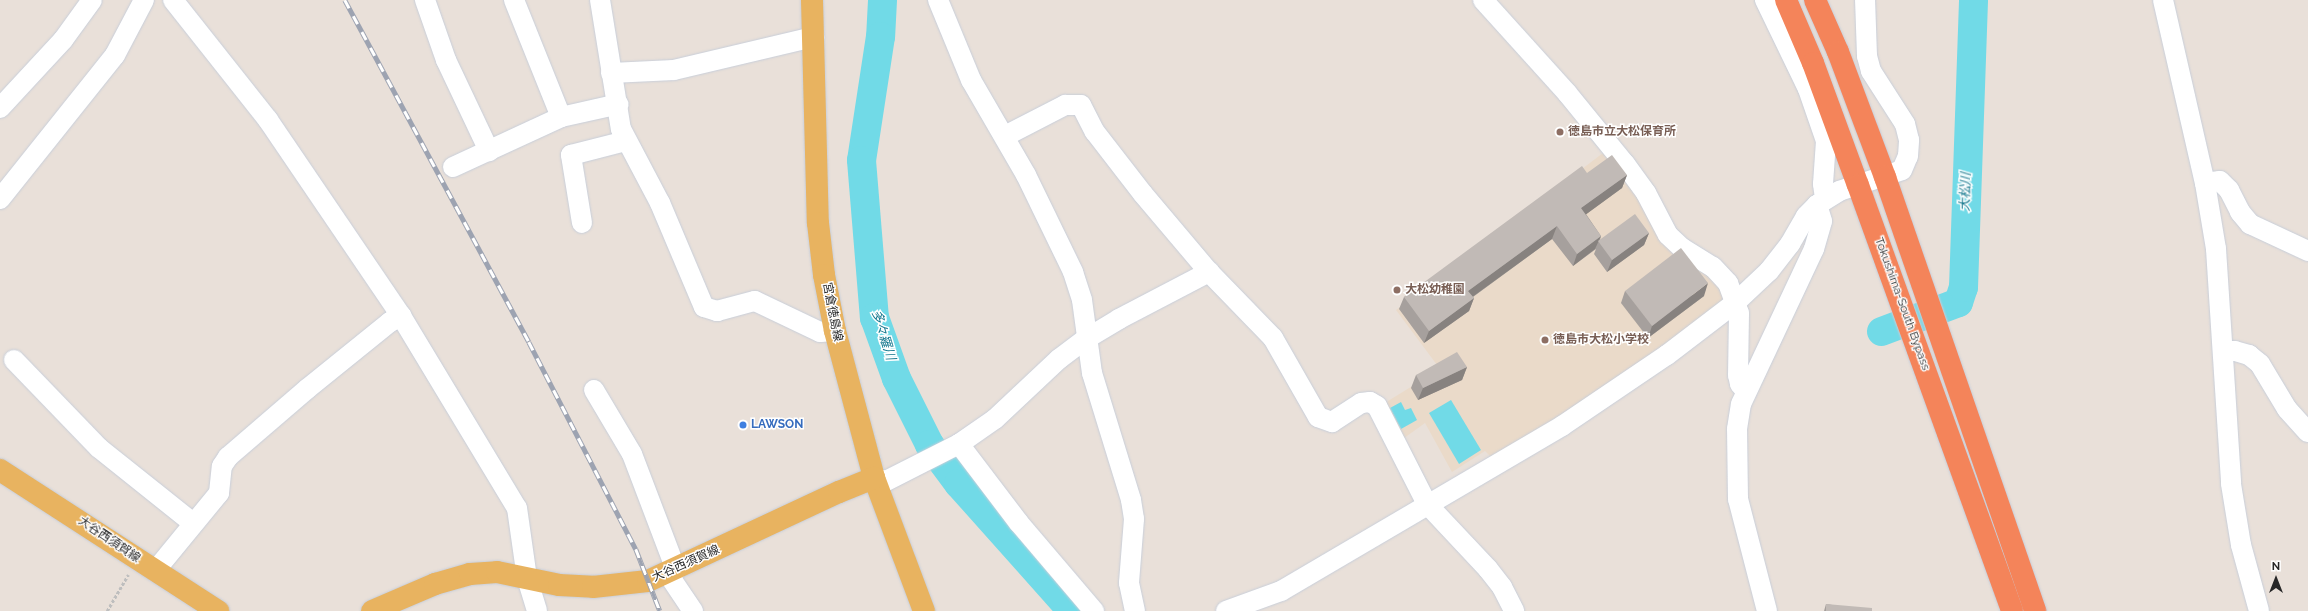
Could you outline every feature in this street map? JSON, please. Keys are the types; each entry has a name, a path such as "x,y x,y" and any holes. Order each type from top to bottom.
{"highway":[{"name":"Tokushima-South Bypass","path":"1786,0 1813,63 2012,611"},
{"name":"Tokushima-South Bypass","path":"1815,0 1838,52 1885,177 2035,611"}],"main road":[{"name":"宮倉徳島線","path":"812,0 818,223 835,331 874,478 924,611"},
{"name":"大谷西須賀線","path":"0,470 218,611"},
{"name":"大谷西須賀線","path":"372,611 435,584 470,574 497,572 527,578 593,587 642,582 672,572 839,492 874,478"}],"street":[{"path":"0,108 63,40 92,0"},
{"path":"0,199 115,55 144,0"},
{"path":"173,0 268,120 401,316 517,508 527,578 537,611"},
{"path":"425,0 446,60 489,151"},
{"path":"514,0 561,117"},
{"path":"600,0 612,88 619,104 621,129 660,203 704,306 717,311 755,301 820,332 835,331"},
{"path":"938,0 971,80 1005,136 1073,272 1082,300 1086,340 1094,380 1131,500 1134,520 1129,583 1135,611"},
{"path":"1483,0 1567,93 1626,164 1646,193 1668,235 1682,248 1721,273 1728,283 1735,303 1740,330 1738,375 1740,384 1745,390"},
{"path":"1765,0 1808,89 1826,141 1821,202 1822,221 1814,250 1745,390 1737,430 1738,499 1767,611"},
{"path":"1226,611 1281,591 1562,426 1667,355 1735,303 1769,271 1790,244 1806,216 1821,202 1858,185 1902,170 1908,156 1909,140 1905,124 1871,71 1867,56 1865,0"},
{"path":"2164,0 2205,183 2216,250 2230,484 2241,545 2259,611"},
{"path":"611,73 674,70 814,37"},
{"path":"453,167 561,117 619,104"},
{"path":"1005,136 1065,105 1081,106 1095,132 1112,156 1209,272 1273,338 1318,417 1332,422 1361,403 1370,402 1377,406 1427,504 1502,587 1514,611"},
{"path":"582,223 571,156 626,141"},
{"path":"2205,183 2220,181 2229,190 2240,212 2250,224 2308,250"},
{"path":"874,478 886,481 927,462 955,446 995,419 1059,359 1086,340 1119,319 1209,272"},
{"path":"146,565 193,523 219,493 222,466 228,457 307,389 390,322 401,316"},
{"path":"2223,351 2235,351 2249,355 2260,364 2287,409 2308,432"},
{"path":"14,360 99,448 193,523"},
{"path":"594,390 632,454 672,572 693,611"},
{"path":"955,446 1094,611"}],"path":[{"path":"107,611 146,565"}],"shaded area":[{"name":"徳島市大松小学校","path":"1603,153 1648,211 1718,277 1724,302 1599,394 1493,459 1485,451 1452,472 1425,423 1400,441 1384,406 1388,401 1440,369 1396,310"}],"water":[{"path":"1451,400 1481,450 1459,464 1429,413"},
{"path":"1401,402 1405,410 1411,408 1417,420 1401,429 1390,408"}],"building":[{"path":"1612,155 1627,175 1581,208 1601,236 1577,254 1557,226 1468,291 1474,298 1429,331 1404,297 1582,166 1587,173"},
{"path":"1635,214 1649,233 1612,260 1598,241"},
{"path":"1681,248 1708,283 1652,326 1625,291"},
{"path":"1457,352 1467,367 1423,388 1416,375"},
{"path":"1826,604 1872,608 1872,611 1826,611"}],"waterway":[{"name":"多々羅川","path":"882,0 880,36 861,160 874,317 896,378 929,444 958,483 1072,611"},
{"name":"大松川","path":"1881,331 1958,302 1963,287 1973,0"}],"railway":[{"path":"345,0 529,342 636,549 660,611"}],"place":[{"name":"徳島市立大松保育所","path":"1560,132"},
{"name":"大松幼稚園","path":"1397,290"},
{"name":"徳島市大松小学校","path":"1545,340"},
{"name":"LAWSON","path":"743,425"}]}
